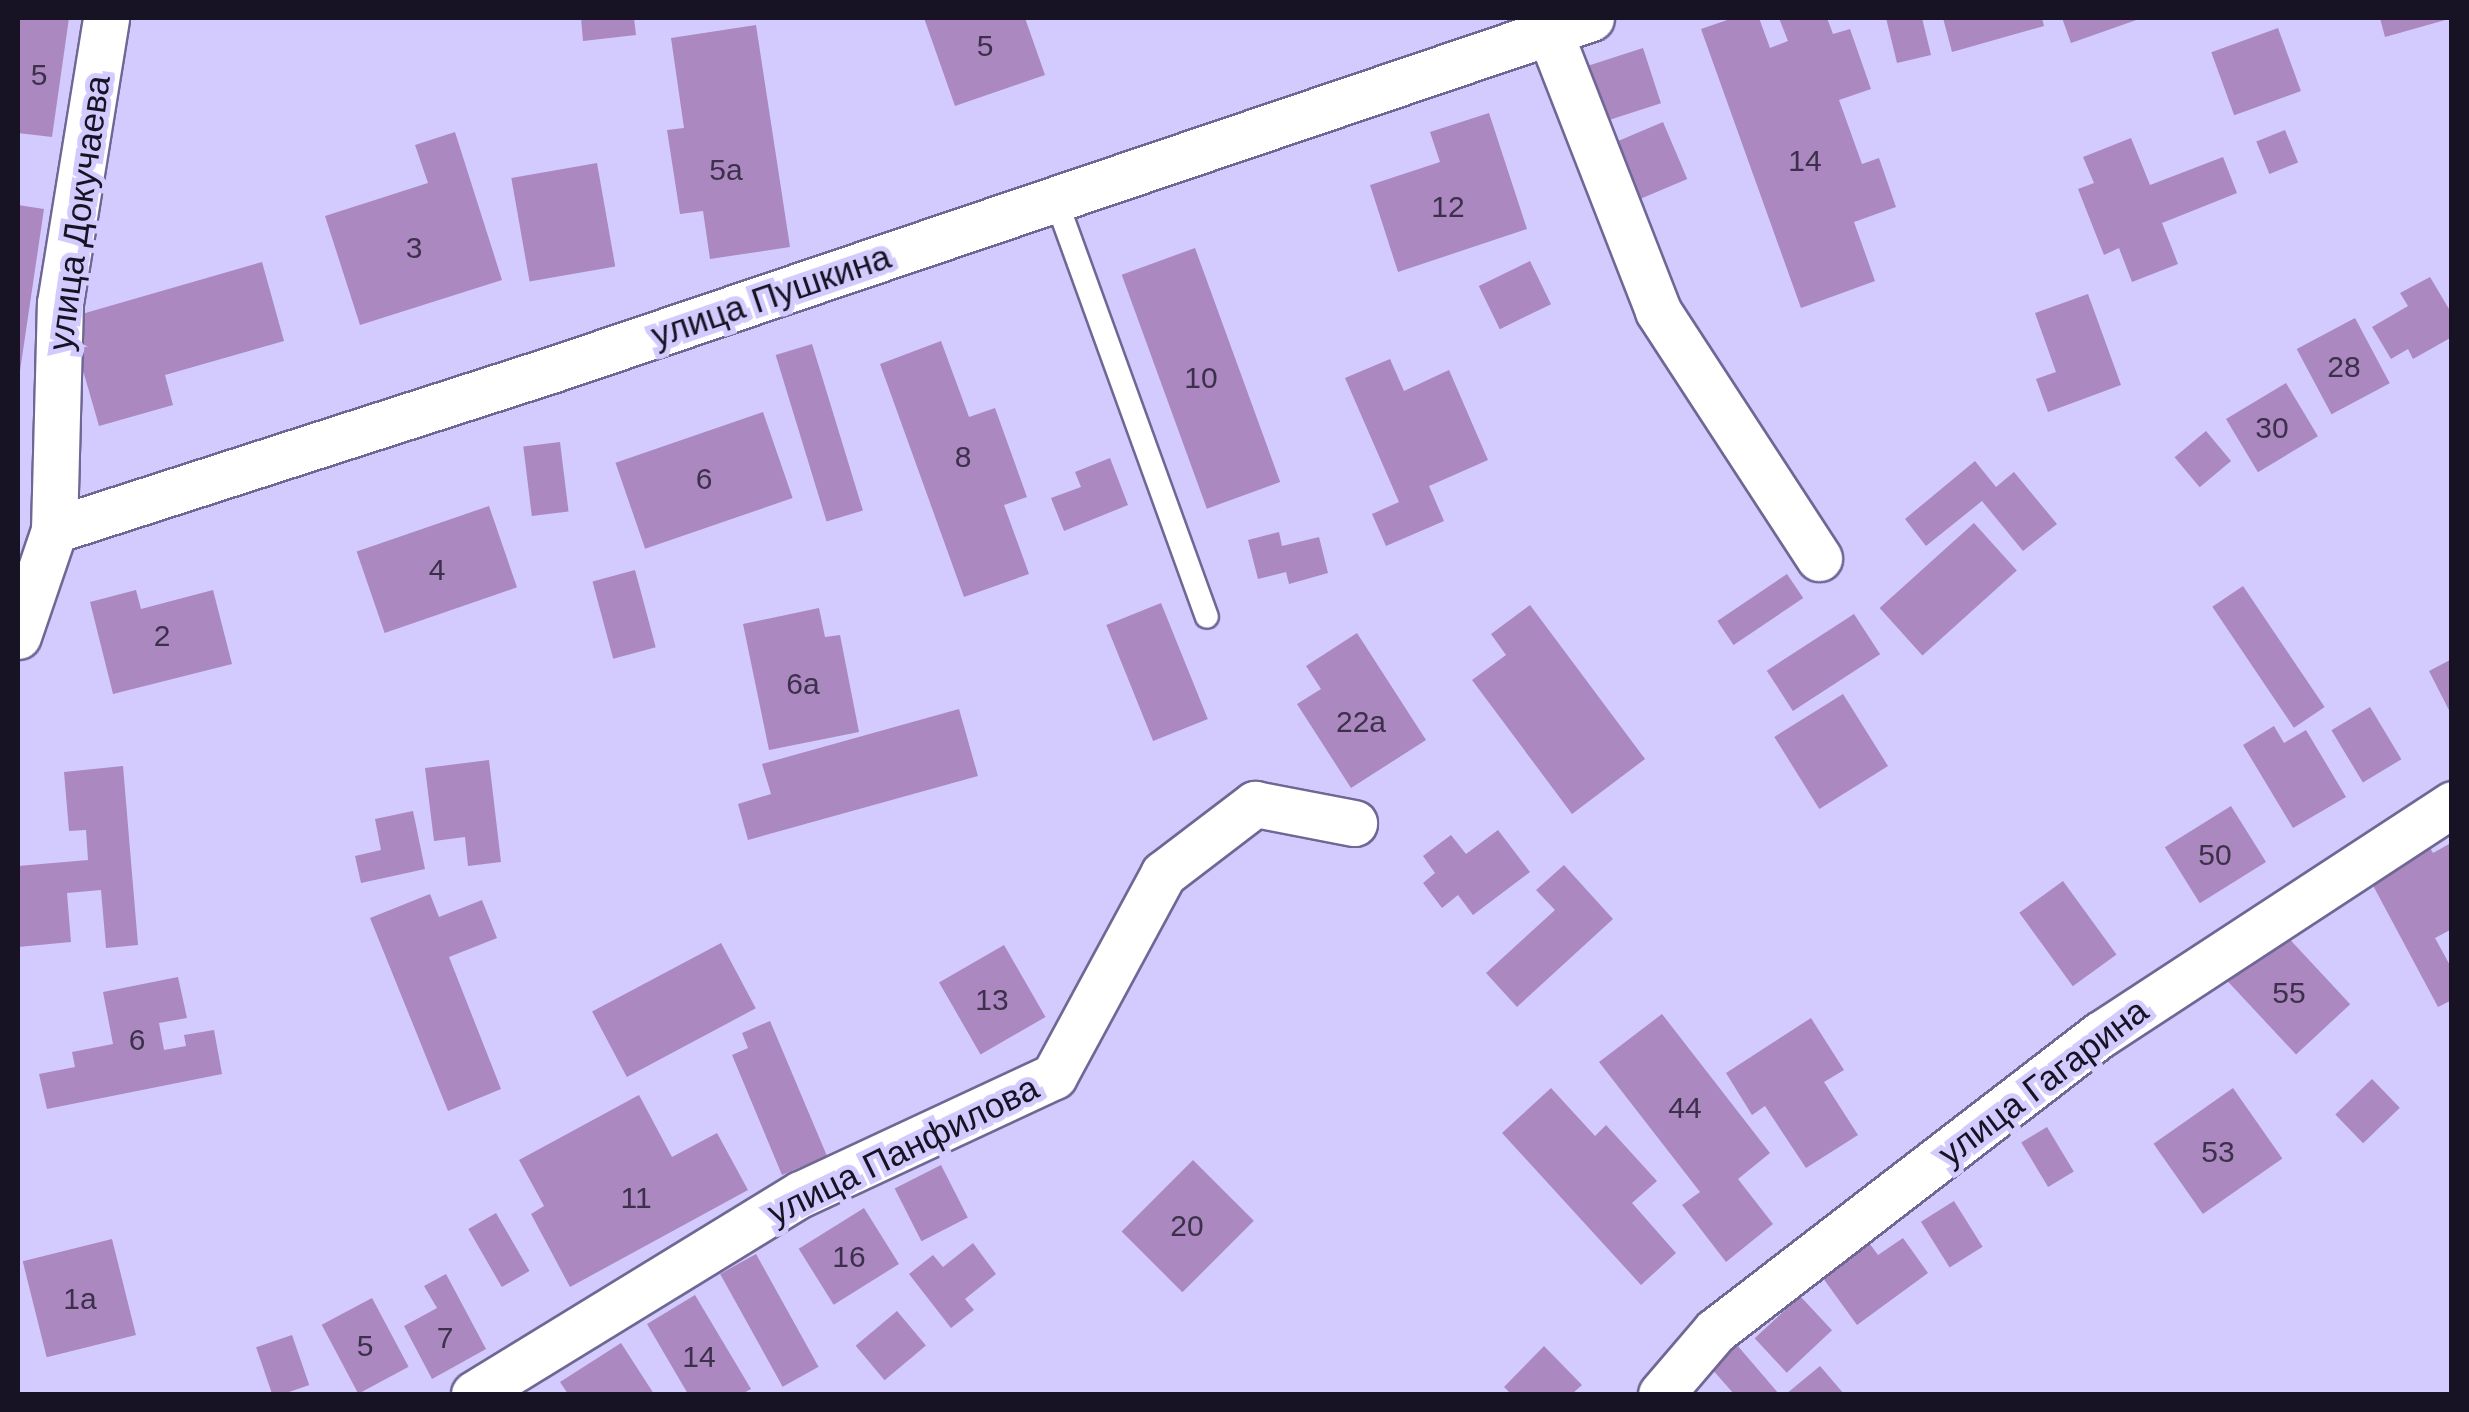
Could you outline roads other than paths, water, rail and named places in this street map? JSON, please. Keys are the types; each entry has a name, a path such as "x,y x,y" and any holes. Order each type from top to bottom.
{"street":[{"name":"улица Докучаева","path":"54,530 60,302 106,18"},
{"name":"улица Пушкина","path":"54,530 1056,200 1547,26 1591,18"},
{"path":"1547,26 1658,311 1819,558"},
{"path":"18,636 54,530"},
{"name":"улица Панфилова","path":"474,1394 801,1194 1054,1076 1163,874 1255,804 1354,823"},
{"name":"улица Гагарина","path":"1661,1394 1715,1330 2101,1034 2452,804"}],"lane":[{"path":"1056,200 1207,616"}]}
